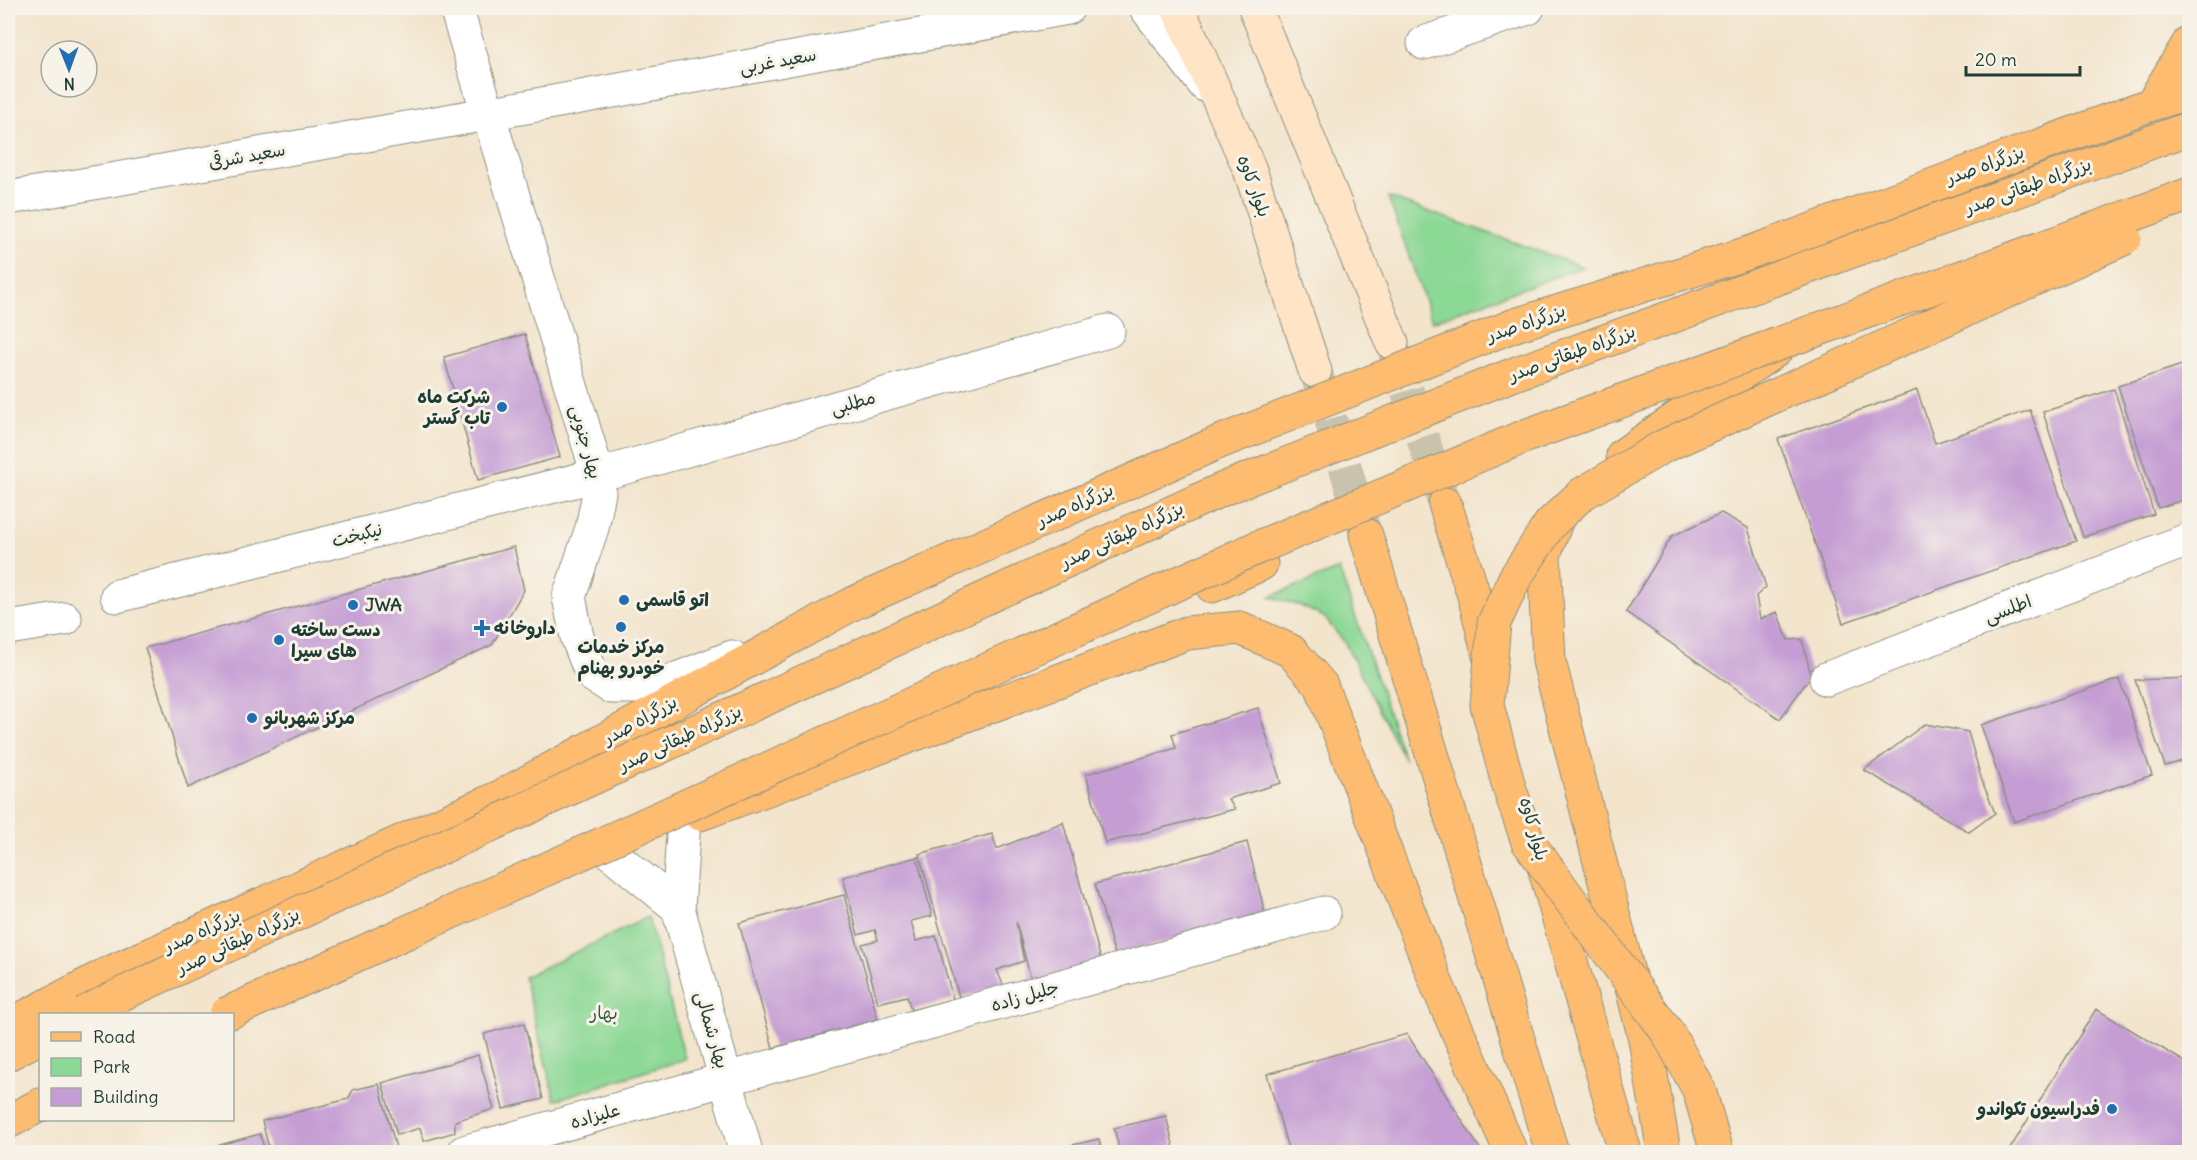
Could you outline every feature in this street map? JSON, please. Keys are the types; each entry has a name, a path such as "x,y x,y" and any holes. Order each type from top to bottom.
{"main road":[{"name":"بلوار کاوه","path":"1178,8 1250,170 1315,371"},
{"path":"1258,12 1392,343"},
{"path":"2152,104 2190,41"},
{"name":"بزرگراه صدر","path":"8,1026 107,974 500,797 854,603 1217,442 1515,325 1755,251 2190,92"},
{"name":"بزرگراه طبقاتی صدر","path":"85,1013 1223,489 1517,373 2190,128"},
{"path":"228,1013 1265,544 1528,435 2190,194"},
{"path":"234,1023 1261,564 1778,349 2190,201"},
{"path":"1717,1152 1699,1090 1668,1033 1527,842 1509,787 1488,705 1494,623 1515,578 1550,524 1582,494 1664,446 1974,308 2190,208"},
{"path":"1664,1152 1645,1039 1549,661 1544,555 1561,509 1591,478 1778,349"},
{"name":"بلوار کاوه","path":"1445,504 1475,599 1557,914 1625,1152"},
{"path":"1366,535 1552,1152"},
{"path":"684,820 1187,633 1240,627 1291,651 1321,685 1438,987 1511,1152"},
{"path":"8,1054 39,1038"},
{"path":"8,1122 39,1106"},
{"path":"8,1135 39,1119"}],"street":[{"name":"بهار جنوبی","path":"456,8 598,475 599,493 592,528 568,597 577,637 592,675 611,687 664,684 718,663 854,603"},
{"name":"سعید غربی","path":"487,114 1068,8"},
{"path":"1146,8 1223,108"},
{"path":"1424,43 1528,8"},
{"name":"سعید شرقی","path":"8,198 487,114"},
{"name":"مطلبی","path":"598,475 1108,331"},
{"name":"نیکبخت","path":"117,596 598,475"},
{"name":"اطلسی","path":"1826,679 2190,539"},
{"path":"8,628 65,619"},
{"path":"678,908 684,820"},
{"path":"611,853 678,908"},
{"name":"بهار شمالی","path":"678,908 746,1152"},
{"name":"جلیل زاده","path":"726,1079 1324,913"},
{"name":"علیزاده","path":"464,1152 726,1079"}],"green space":[{"path":"1388,197 1583,267 1432,321"},
{"path":"1339,569 1405,761 1345,643 1324,617 1301,606 1270,597"},
{"name":"بهار","path":"648,917 685,1059 555,1100 524,977"}],"building":[{"name":"شرکت ماه تاب گستر","path":"525,334 560,457 478,480 444,357"},
{"path":"2188,363 2190,368 2190,498 2158,508 2118,386"},
{"path":"2114,389 2154,514 2083,537 2043,412"},
{"path":"1917,390 1935,443 2030,410 2076,541 1843,623 1778,439"},
{"path":"1721,513 1748,528 1766,587 1756,596 1760,619 1777,612 1788,640 1802,639 1811,676 1780,719 1626,612 1672,536"},
{"name":"مرکز شهربانو","path":"514,547 524,590 492,645 188,788 145,648"},
{"path":"2190,678 2190,759 2165,766 2135,680"},
{"path":"2119,679 2152,775 2014,822 1981,725"},
{"path":"1258,708 1281,783 1228,799 1235,809 1105,843 1086,774 1176,748 1172,734"},
{"path":"1925,724 1968,732 1982,781 1995,813 1969,832 1864,770"},
{"path":"1063,822 1103,967 1033,987 1016,922 1024,961 997,970 1004,987 959,997 919,854 992,834 997,849"},
{"path":"1247,842 1266,917 1115,955 1095,884"},
{"path":"917,857 932,916 911,921 916,941 936,936 953,999 911,1010 907,996 878,1003 862,944 878,940 875,930 858,935 843,877"},
{"path":"844,895 878,1019 773,1048 739,923"},
{"name":"فدراسیون تکواندو","path":"2096,1009 2190,1065 2190,1152 2008,1152"},
{"path":"524,1023 543,1099 503,1109 484,1034"},
{"path":"1407,1034 1482,1152 1289,1152 1267,1074"},
{"path":"478,1055 494,1109 455,1121 455,1132 424,1141 420,1128 397,1135 382,1083"},
{"path":"379,1084 396,1148 377,1152 270,1152 262,1121 348,1099 353,1090"},
{"path":"1166,1116 1175,1152 1120,1152 1114,1128"},
{"path":"260,1134 265,1152 194,1152"},
{"path":"1099,1139 1102,1152 1069,1152 1068,1146"},
{"path":"1041,1148 1047,1152 1027,1152"}],"tunnel":[{"path":"1392,344 1443,500"},
{"path":"1316,372 1365,532"}],"place":[{"name":"شرکت ماه تاب گستر","path":"502,407"},
{"name":"اتو قاسمی","path":"624,600"},
{"name":"JWA","path":"353,605"},
{"name":"مرکز خدمات خودرو بهنام","path":"621,627"},
{"name":"داروخانه","path":"482,628"},
{"name":"دست ساخته های سیرا","path":"279,640"},
{"name":"مرکز شهربانو","path":"252,718"},
{"name":"فدراسیون تکواندو","path":"2112,1109"}]}
